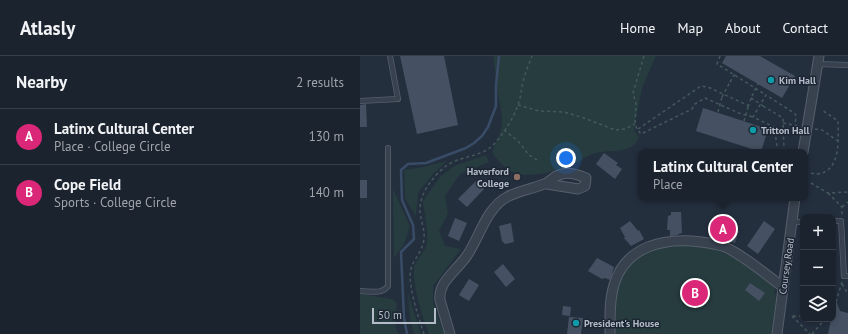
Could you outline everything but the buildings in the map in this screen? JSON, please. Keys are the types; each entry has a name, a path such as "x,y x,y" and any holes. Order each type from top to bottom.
{"street":[{"path":"803,149 818,60"},
{"path":"450,334 440,300 442,286 472,249 490,213 496,205 506,197 547,184"},
{"name":"Coursey Road","path":"777,334 794,201"},
{"path":"610,334 612,296 617,277 630,259 639,251 657,243 688,240 724,247 736,253 783,287"}],"lane":[{"path":"360,101 398,99 390,56"},
{"path":"818,60 848,65"},
{"path":"360,291 380,292 384,291 388,286 388,148"},
{"path":"836,221 841,221 846,276"},
{"path":"791,222 800,222"}],"path":[{"path":"424,334 410,280 410,270 421,251 424,242 420,212 423,193 446,166 455,161 486,151 494,144 513,117 518,105 526,71 532,56"},
{"path":"644,56 633,89 636,108 635,124 641,134 692,109 695,104 705,98 741,114 772,125 774,127 778,149"},
{"path":"720,56 717,64 796,115 795,125 783,123"},
{"path":"718,112 723,94 736,72"},
{"path":"744,121 751,97 758,84"},
{"path":"637,129 701,86 708,87 748,106"},
{"path":"753,117 766,95"},
{"path":"751,97 783,118 784,149"},
{"path":"518,105 539,112 564,112 615,130 625,129 635,124"},
{"path":"808,172 818,174 826,170 831,167 836,156 838,121 822,110"},
{"path":"811,128 822,130 838,141"},
{"path":"504,130 518,141 529,155 538,160"},
{"path":"811,182 828,193 842,207"},
{"path":"828,193 848,192"},
{"path":"841,221 842,207 848,202"},
{"path":"836,302 846,276"},
{"path":"842,284 848,294"},
{"path":"800,316 792,316 811,334 822,322"}],"green space":[{"path":"493,56 656,56 642,88 634,130 639,137 636,143 627,149 593,154 568,167 554,171 524,175 510,171 492,152 501,130 502,119"},
{"path":"486,155 489,162 460,174 445,196 448,214 439,231 445,246 461,249 433,286 433,302 444,334 429,334 418,302 414,276 414,269 417,260 425,250 427,242 423,201 440,177 454,166"},
{"path":"447,161 432,175 418,193 416,216 405,199 404,170"},
{"path":"393,189 410,226 404,244 394,258"},
{"path":"662,245 700,246 712,249 734,258 754,270 774,285 776,300 771,334 614,334 614,308 617,285 628,267 642,254"},
{"path":"408,293 421,334 414,334 412,329"},
{"path":"360,294 392,299 397,303 395,324 398,334 360,334"}],"waterway":[{"path":"407,334 404,318 401,252 414,239 413,225 402,200 401,170 408,164 426,163 466,148 482,136 488,127 496,106 496,85 499,56"}],"place":[{"name":"Kim Hall","path":"771,80"},
{"name":"Tritton Hall","path":"753,130"},
{"name":"Haverford College","path":"517,177"},
{"name":"Latinx Cultural Center","path":"723,229"},
{"name":"Cope Field","path":"695,293"},
{"name":"President's House","path":"576,323"}]}
